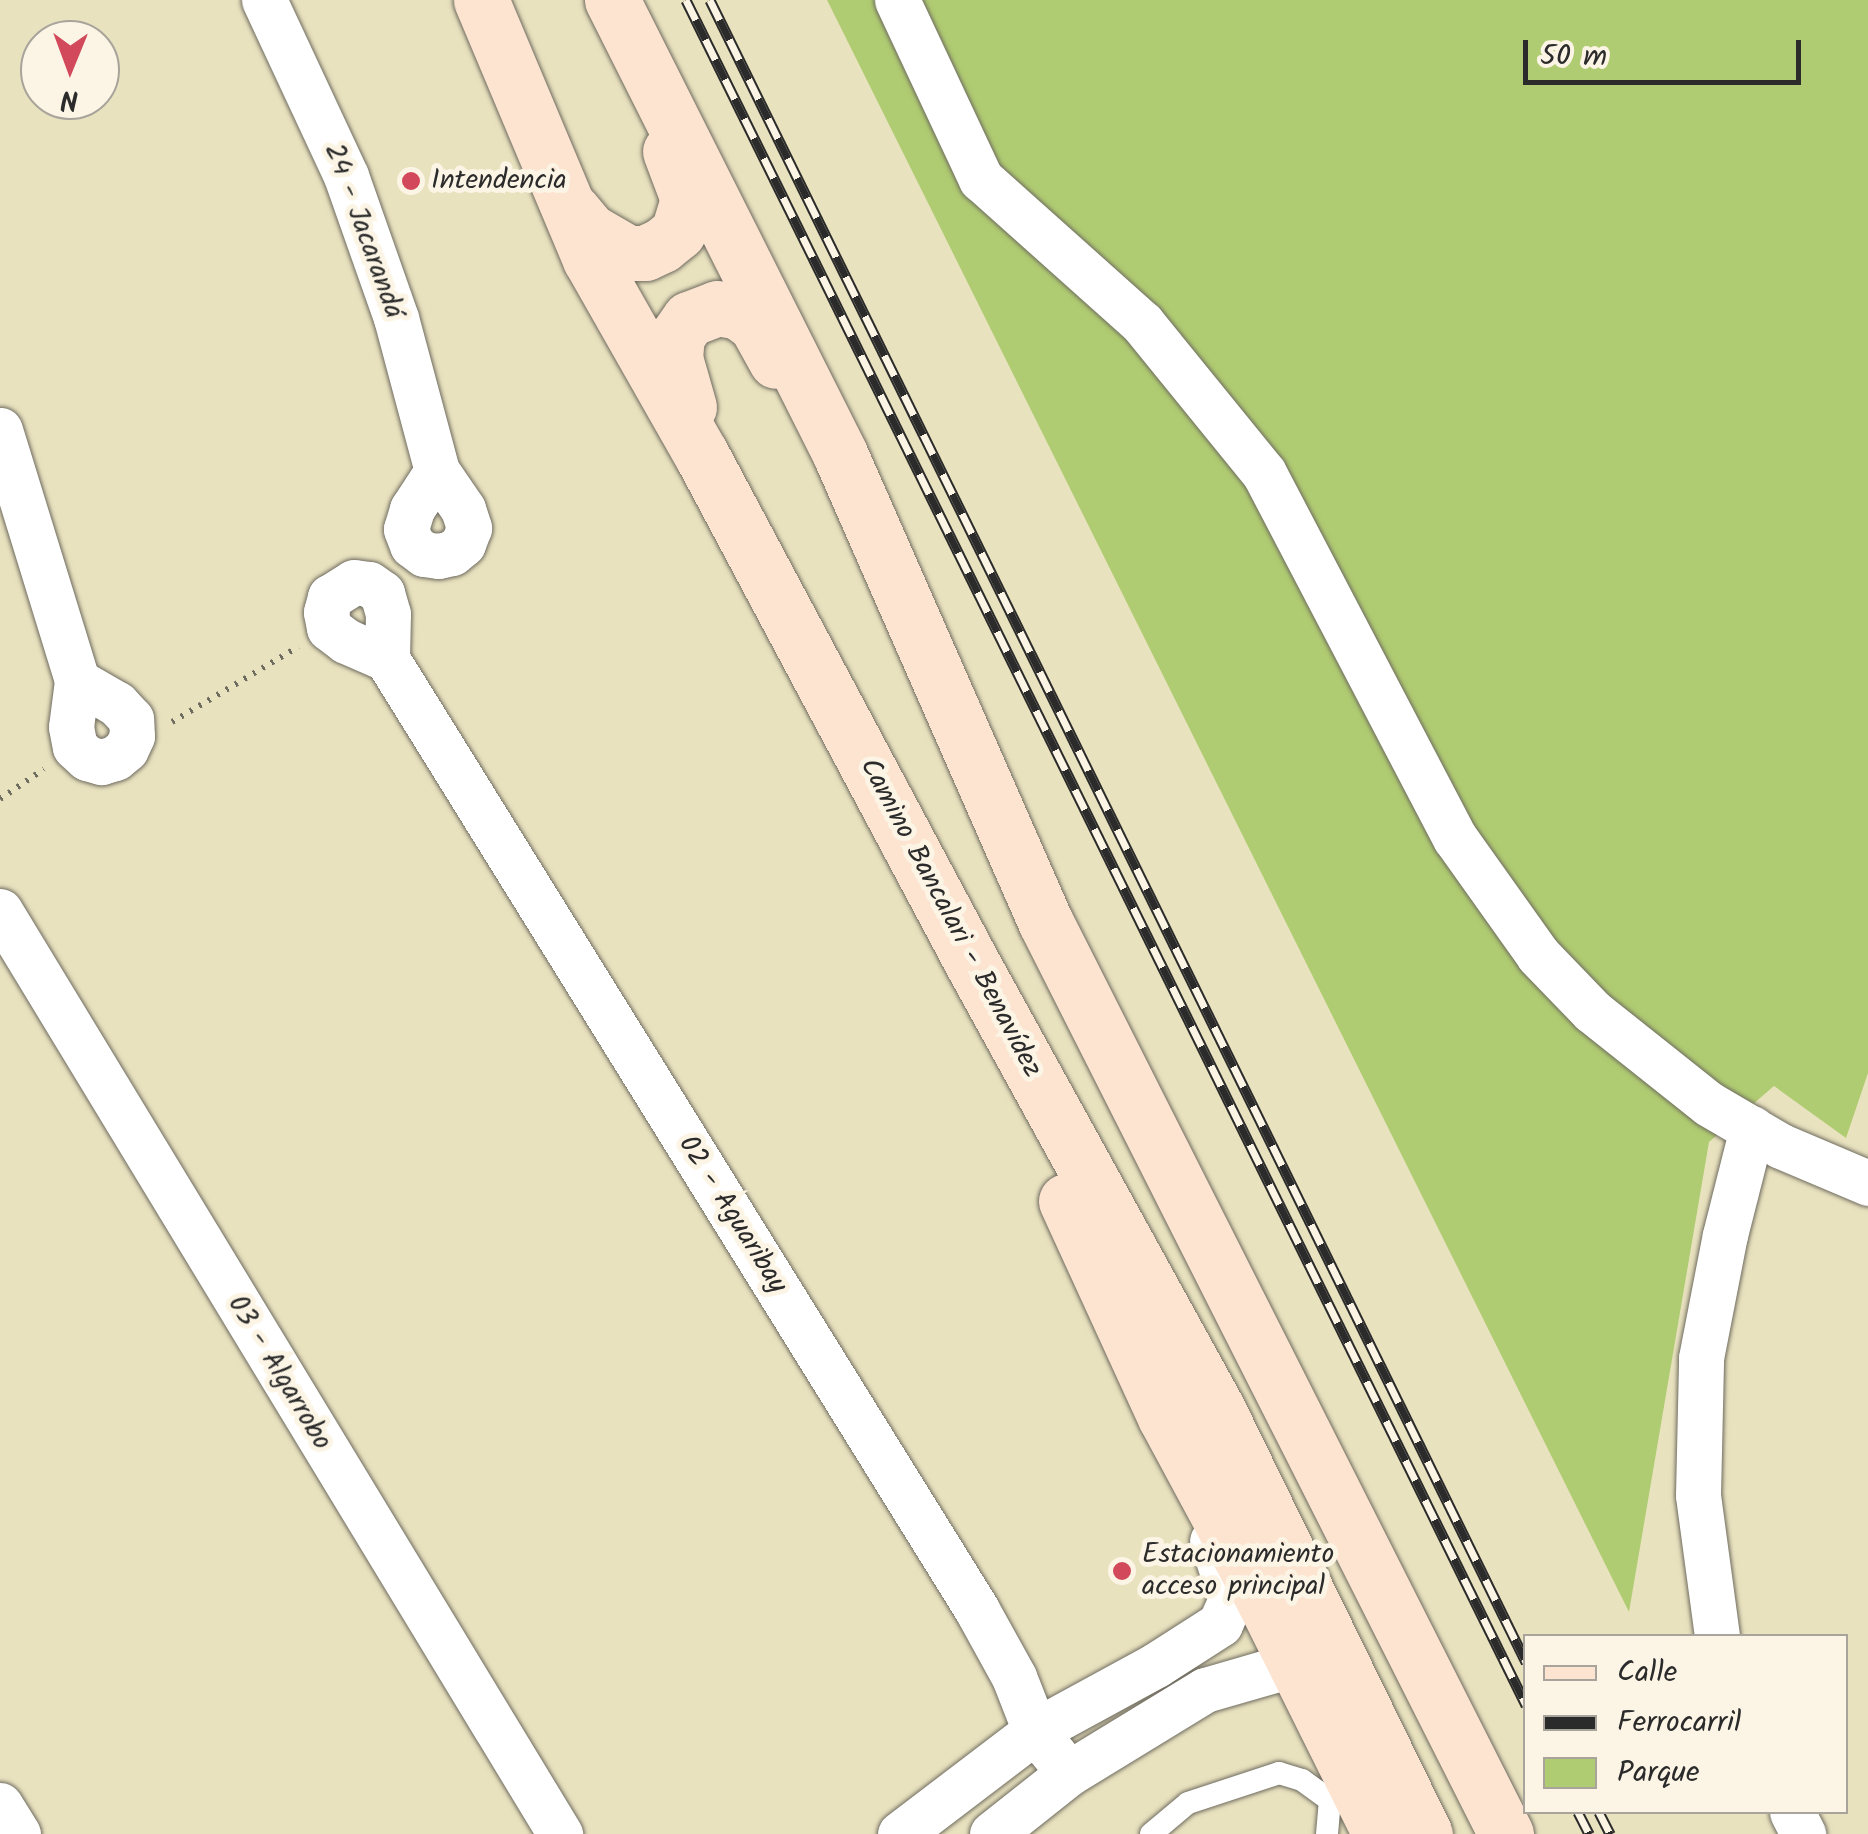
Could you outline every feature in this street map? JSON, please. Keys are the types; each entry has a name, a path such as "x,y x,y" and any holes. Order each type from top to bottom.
{"main road":[{"name":"Camino Bancalari - Benavídez","path":"481,0 590,259 701,454 971,962 1218,1410 1425,1834"},
{"path":"564,201 608,245 645,254 678,232 688,200 682,175 594,0"},
{"path":"612,0 840,454 1045,922 1506,1834"},
{"path":"701,454 675,358 677,336 689,319 717,308 739,312 756,325 769,347 846,514 948,703"},
{"path":"971,962 1060,1190 1165,1418 1298,1669 1355,1807"}],"street":[{"name":"24 - Jacarandá","path":"264,0 346,176 375,253 437,470"},
{"path":"897,0 981,179 1142,323 1264,473 1456,838 1538,955 1592,1011 1670,1076 1781,1146 1868,1183"},
{"path":"0,430 78,681 71,727 75,747 87,758 102,762 126,749 132,736 131,719 117,704 78,681"},
{"path":"354,582 369,584 382,593 388,614 388,659 346,641 330,628 326,612 330,597 354,582"},
{"name":"02 - Aguaribay","path":"388,659 978,1610 1014,1677 1035,1731 1069,1773"},
{"name":"03 - Algarrobo","path":"0,911 560,1834"},
{"path":"1717,1634 1698,1495 1700,1358 1724,1235 1752,1128"},
{"path":"900,1834 1035,1731 1156,1665 1220,1624 1228,1612 1228,1584 1165,1418"},
{"path":"1035,1731 1191,1663 1218,1644 1263,1599"},
{"path":"992,1834 1069,1773 1205,1690 1298,1669"},
{"path":"0,1805 18,1834"}],"lane":[{"path":"1151,1834 1188,1803 1279,1773 1302,1780 1355,1807 1327,1834"}],"path":[{"path":"126,749 330,628"},
{"path":"0,799 75,747"}],"green space":[{"path":"827,0 1868,0 1868,1073 1846,1138 1774,1086 1709,1142 1629,1612"}],"railway":[{"path":"686,0 1523,1699"},
{"path":"710,0 1523,1656"},
{"path":"1579,1814 1589,1834"},
{"path":"1600,1814 1610,1834"}],"place":[{"name":"Intendencia","path":"411,181"},
{"name":"Estacionamiento acceso principal","path":"1122,1571"}]}
